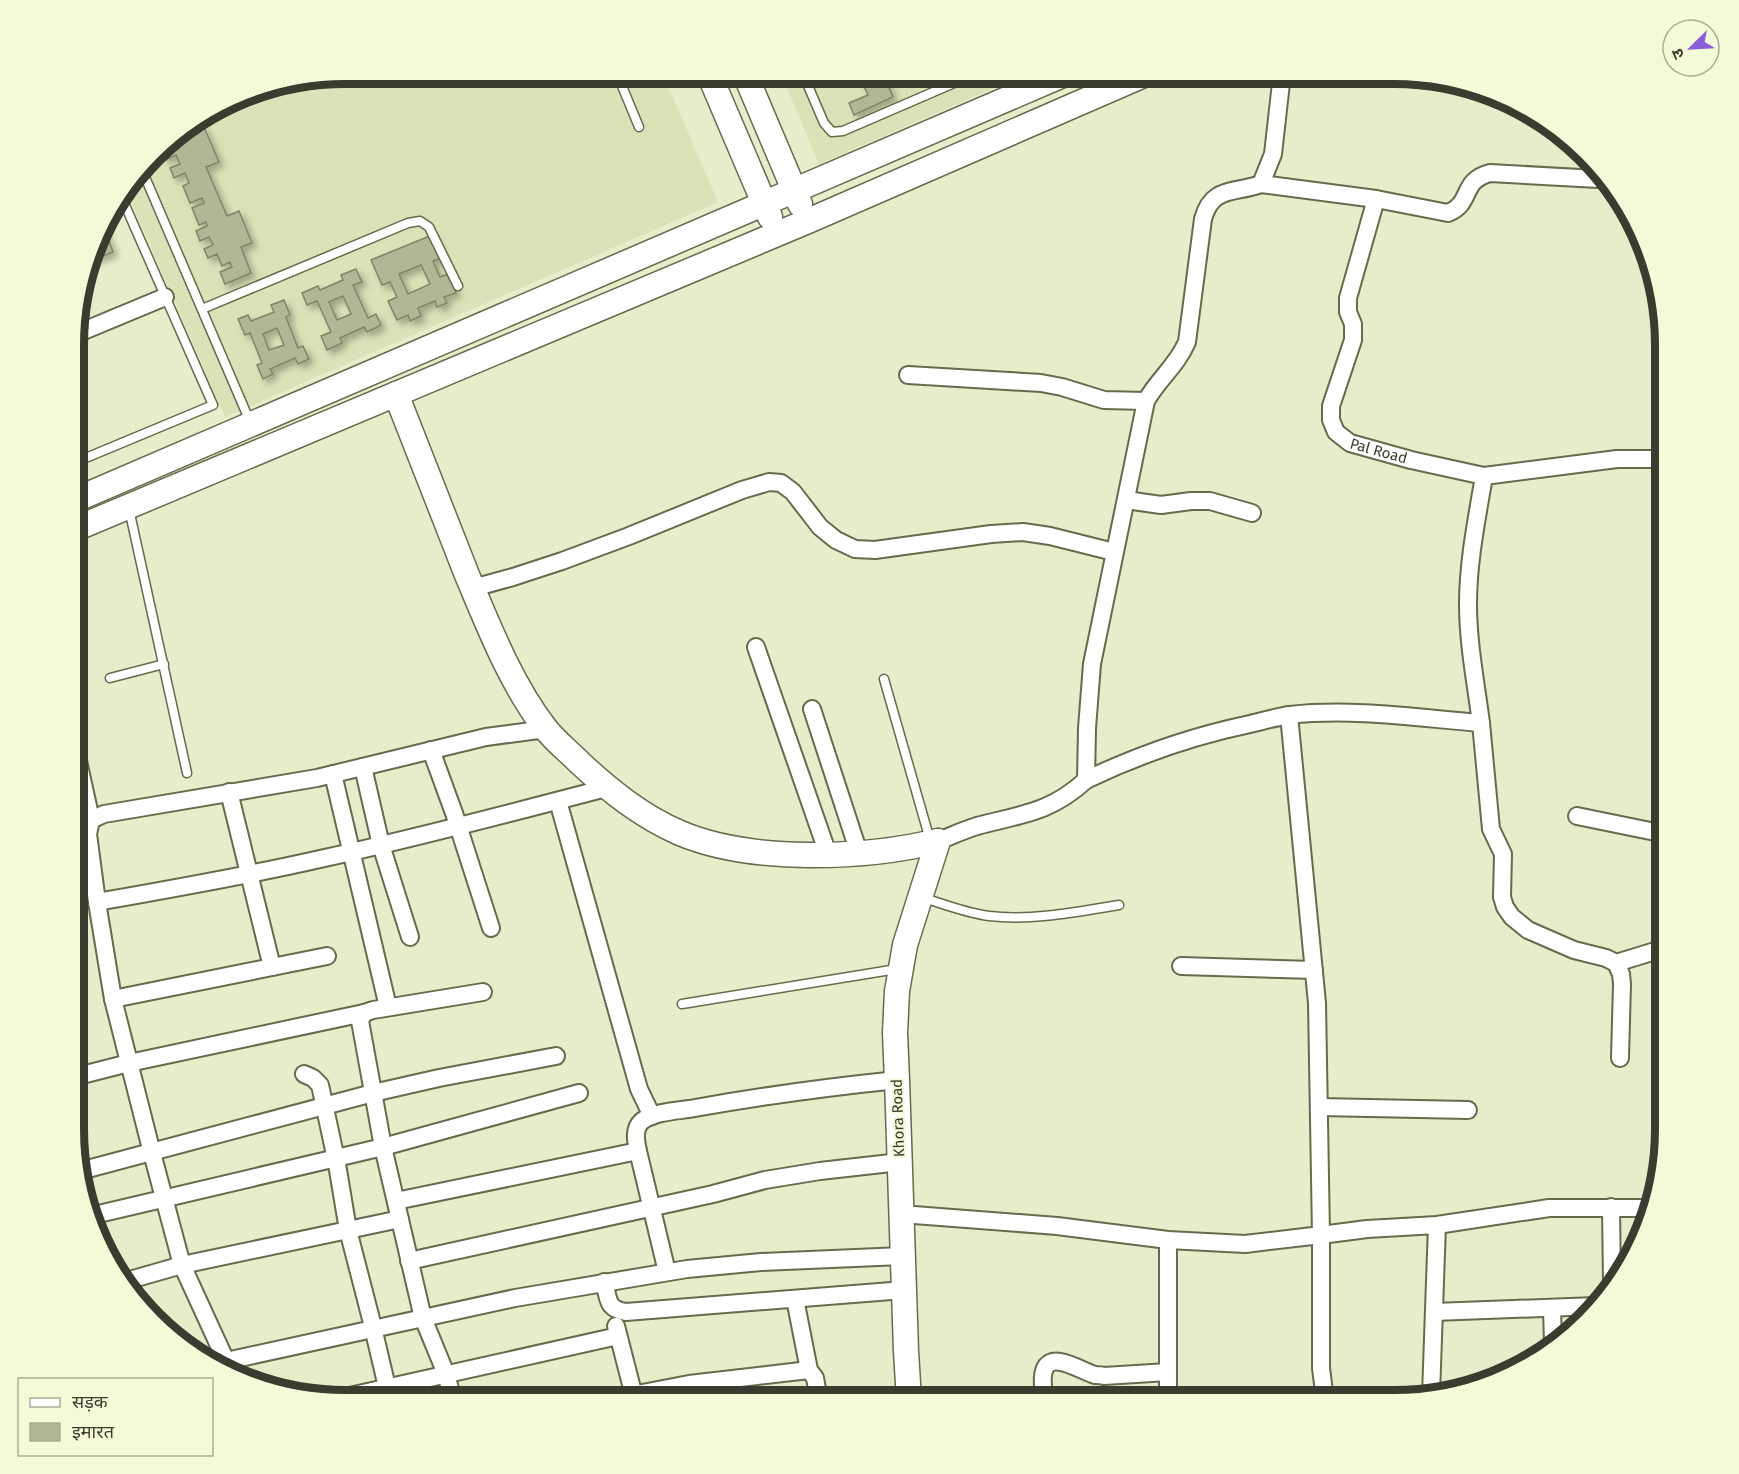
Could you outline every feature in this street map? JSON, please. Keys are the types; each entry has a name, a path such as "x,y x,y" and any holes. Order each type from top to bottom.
{"street":[{"path":"713,84 777,233"},
{"path":"749,84 808,221"},
{"path":"84,496 1042,84"},
{"path":"84,526 808,221 1123,84"},
{"path":"1261,184 1273,154 1281,84"},
{"path":"1086,780 1092,664 1114,552 1146,401 1154,387 1180,357 1187,342 1206,206 1215,197 1225,192 1246,190 1261,184 1376,199 1448,213 1461,204 1470,184 1477,176 1490,173 1595,179"},
{"name":"Pal Road","path":"1376,199 1348,298 1348,312 1353,324 1353,340 1331,406 1331,420 1336,432 1350,443 1411,460 1484,476 1617,459 1655,459"},
{"path":"85,330 165,297"},
{"path":"908,375 1041,383 1104,400 1146,401"},
{"path":"396,394 491,633 520,688 546,729 606,788 644,814 680,833 726,847 781,855 909,849 975,827 1047,807 1072,792 1086,780 1116,765 1169,746 1226,729 1289,715 1351,712 1481,723"},
{"path":"1484,476 1471,553 1468,604 1491,829 1503,854 1502,897 1505,907 1512,916 1528,930 1574,950 1606,958 1616,963 1622,984 1620,1058"},
{"path":"473,588 513,578 562,561 742,490 770,482 781,483 793,492 820,527 836,540 855,549 874,550 991,534 1023,532 1050,536 1114,552"},
{"path":"1126,500 1161,505 1210,501 1252,513"},
{"path":"756,647 828,854"},
{"path":"812,709 859,853"},
{"path":"1289,715 1317,1003 1323,1390"},
{"path":"91,820 104,814 333,774 486,737 546,729"},
{"path":"431,750 459,826 491,928"},
{"path":"363,767 381,845 410,938"},
{"path":"333,774 388,1007"},
{"path":"84,788 91,820 88,834 97,902 113,999 182,1265 221,1358"},
{"path":"97,902 249,874 351,852 606,788"},
{"path":"229,792 272,967"},
{"path":"558,801 639,1089 652,1116"},
{"path":"1577,816 1655,832"},
{"name":"Khora Road","path":"909,1390 902,1257 896,1002 904,945 921,897 935,842"},
{"path":"1616,963 1655,951"},
{"path":"113,999 327,956"},
{"path":"1181,966 1314,970"},
{"path":"84,1074 388,1007 483,992"},
{"path":"364,1013 360,1022 383,1147 423,1318 450,1390"},
{"path":"87,1169 373,1093 556,1056"},
{"path":"304,1074 313,1078 320,1085 336,1158 348,1230 387,1387"},
{"path":"667,1272 635,1135 640,1123 652,1116 721,1103 897,1080"},
{"path":"98,1214 383,1147 579,1093"},
{"path":"1319,1107 1468,1110"},
{"path":"396,1202 638,1151"},
{"path":"410,1261 713,1194 765,1180 900,1162"},
{"path":"1611,1207 1612,1273"},
{"path":"901,1214 1057,1226 1168,1240 1245,1244 1367,1229 1437,1225 1549,1208 1643,1208"},
{"path":"132,1279 182,1265 400,1219"},
{"path":"1431,1387 1437,1225"},
{"path":"1168,1240 1168,1390"},
{"path":"232,1364 373,1329 515,1298 604,1282 667,1272 761,1262 902,1257"},
{"path":"604,1282 610,1303 616,1310 626,1312 904,1290"},
{"path":"795,1299 809,1370 815,1378 817,1390"},
{"path":"613,1307 632,1390"},
{"path":"1434,1312 1584,1307"},
{"path":"1552,1308 1553,1336"},
{"path":"374,1390 618,1336"},
{"path":"1044,1390 1044,1371 1052,1363 1074,1365 1094,1375 1104,1376 1168,1372"},
{"path":"664,1390 689,1384 809,1370"}],"lane":[{"path":"620,84 639,127"},
{"path":"807,84 824,123 832,132 843,131 952,84"},
{"path":"145,177 251,424"},
{"path":"84,459 213,405 125,205"},
{"path":"202,309 408,223 420,221 429,227 458,286"},
{"path":"129,507 187,772"},
{"path":"110,678 164,664"},
{"path":"884,679 935,842"},
{"path":"921,897 956,909 988,916 1018,918 1048,916 1119,905"},
{"path":"682,1004 900,969"}],"shaded area":[{"path":"345,84 667,84 718,202 225,417 129,198 149,173 186,138 215,119 245,104 278,93 311,86"},
{"path":"785,84 1003,84 819,164"}],"building":[{"path":"863,84 887,84 893,97 854,115 849,103 868,95"},
{"path":"204,127 219,162 206,167 227,216 239,211 252,243 241,247 251,273 225,284 220,272 232,267 230,262 222,266 217,254 208,258 204,249 213,245 209,237 200,241 196,231 207,226 206,222 199,225 192,208 204,203 202,198 190,203 183,186 189,183 185,173 174,178 170,168 180,164 176,155 166,160 165,157 173,149"},
{"path":"432,235 442,258 433,261 440,277 448,274 456,293 444,297 447,303 437,307 435,301 418,308 421,316 410,321 408,315 397,320 388,301 397,297 390,282 382,285 371,260","holes":["421,265 430,284 408,294 399,274"]},
{"path":"108,237 113,252 99,257"},
{"path":"356,269 362,282 353,285 368,318 376,314 381,325 367,332 364,327 340,338 342,343 327,350 321,336 331,332 317,301 307,305 302,293 318,286 320,290 343,280 341,275","holes":["343,296 351,314 337,320 329,302"]},
{"path":"284,300 290,315 286,317 298,348 303,346 309,359 298,364 295,358 270,369 273,374 263,379 257,365 262,363 250,333 245,335 238,319 248,315 251,321 274,312 271,305","holes":["277,328 284,345 269,350 263,334"]}]}
